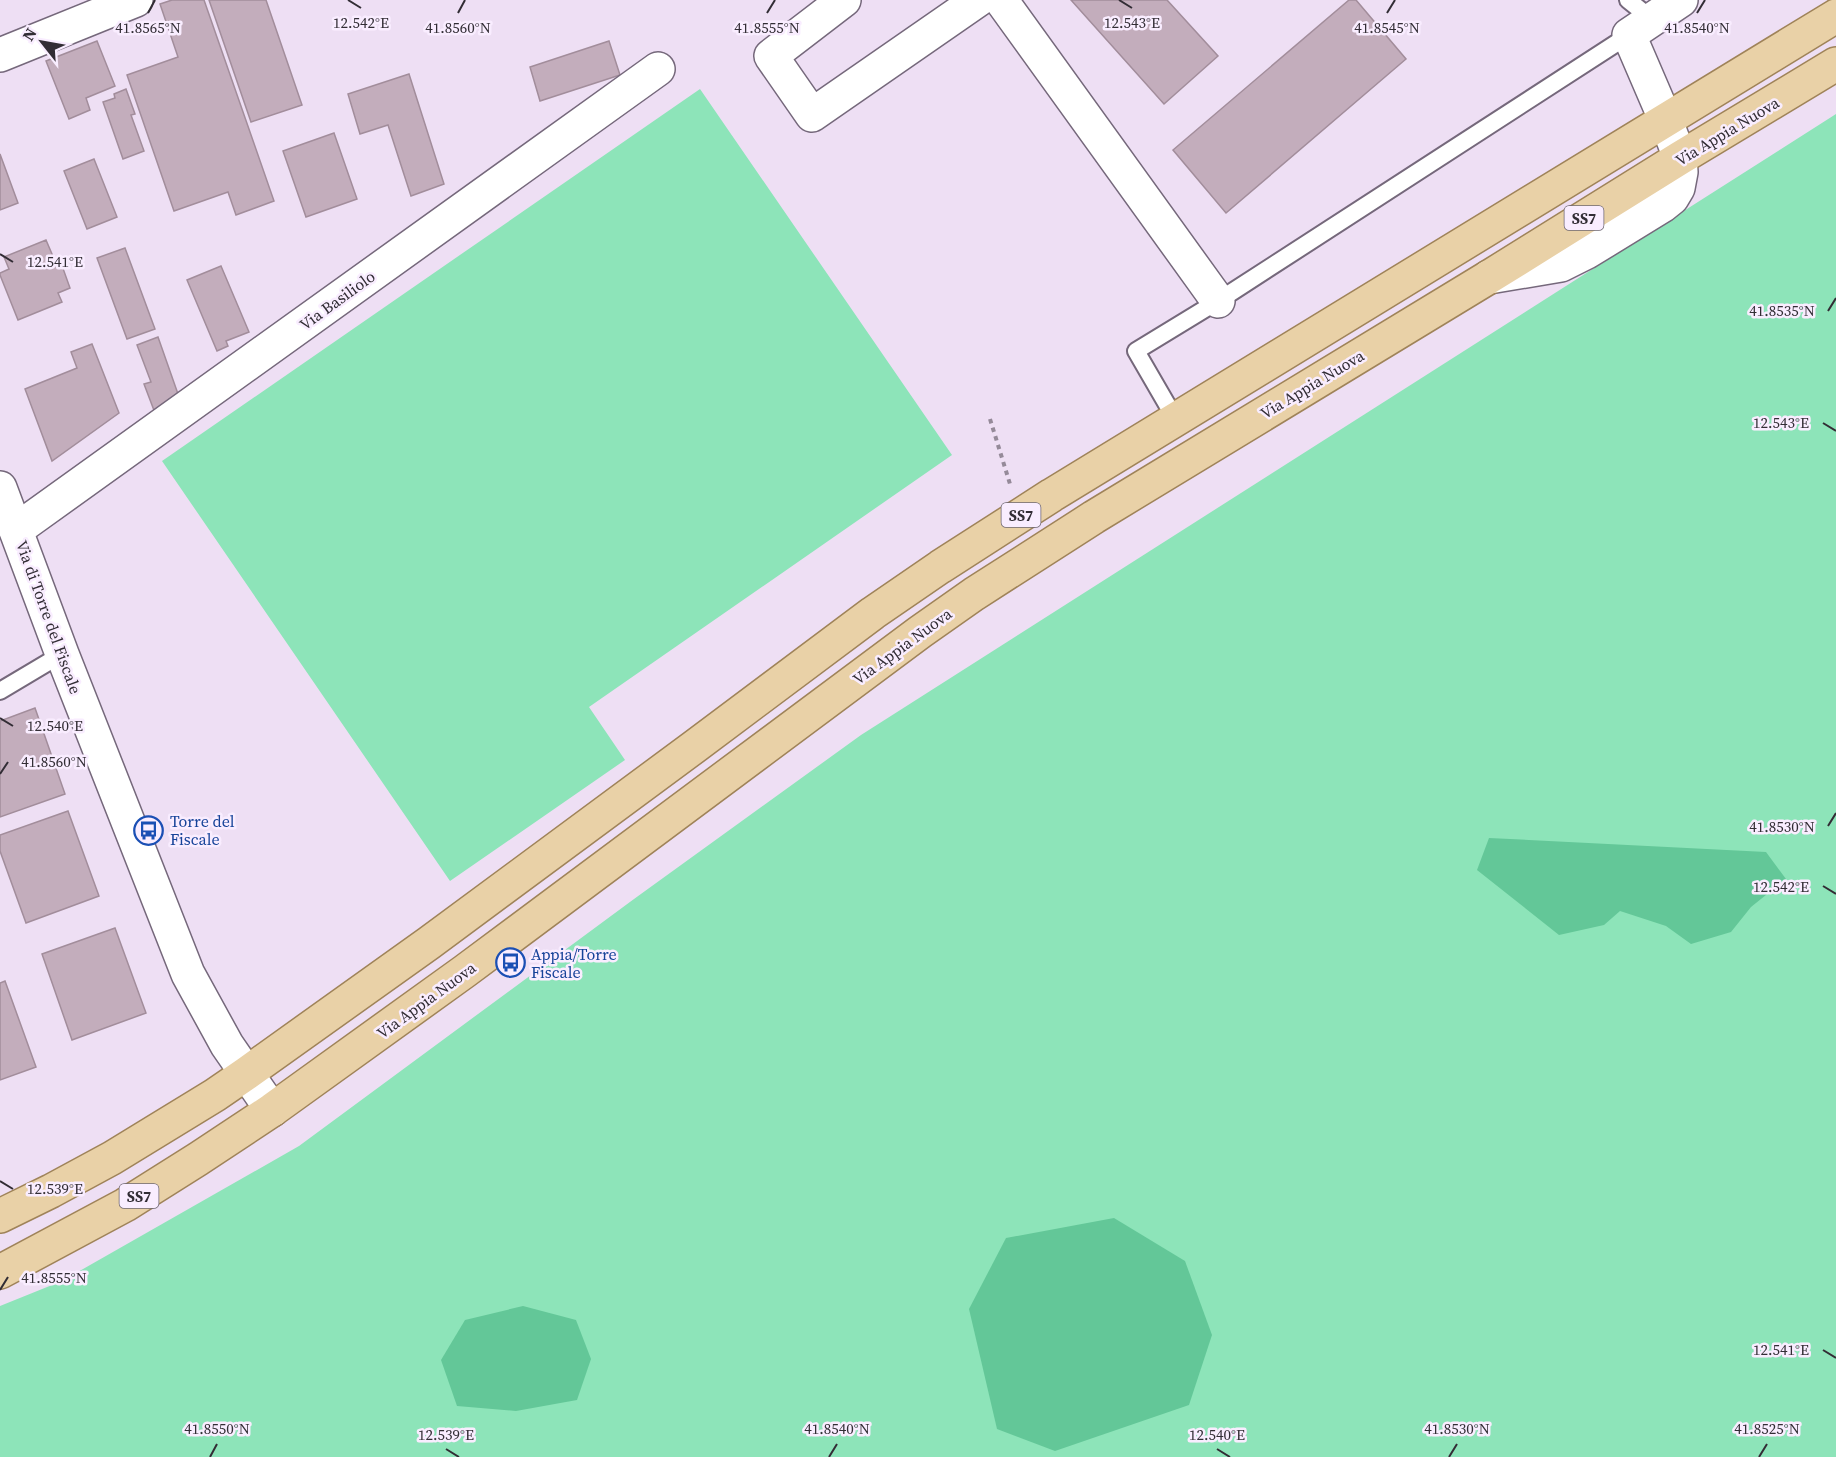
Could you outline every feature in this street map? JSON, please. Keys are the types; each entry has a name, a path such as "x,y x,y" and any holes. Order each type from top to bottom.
{"main road":[{"name":"SS7","path":"0,1216 112,1158 247,1073 438,936 873,613 940,567 1043,501 1836,16"},
{"name":"Via Appia Nuova","path":"0,1272 125,1205 272,1110 465,971 911,638 974,594 1094,517 1836,64"}],"street":[{"path":"0,55 136,0"},
{"path":"844,0 771,56 812,115 978,0"},
{"path":"1001,0 1218,301"},
{"path":"1680,158 1666,121 1637,18 1681,0"},
{"name":"Via Basiliolo","path":"16,530 658,69"},
{"name":"Via di Torre del Fiscale","path":"0,488 62,654 188,974 227,1045 272,1110"}],"lane":[{"path":"1176,420 1136,351 1218,301 1637,18"},
{"path":"0,691 62,654"}],"path":[{"path":"990,419 1013,494"}],"green space":[{"path":"700,89 952,455 589,707 625,760 450,881 162,461"},
{"path":"1836,114 1836,1457 0,1457 0,1306 62,1281 299,1146 861,735"},
{"path":"1489,838 1766,852 1786,879 1751,907 1731,932 1691,944 1666,926 1620,911 1604,925 1559,935 1477,870"},
{"path":"1114,1218 1185,1261 1212,1335 1189,1405 1055,1451 997,1429 969,1309 1006,1238"},
{"path":"523,1306 576,1320 591,1359 577,1400 516,1411 457,1406 441,1360 465,1320"}],"building":[{"path":"172,0 204,0 274,201 236,215 228,192 174,211 127,75 178,57 160,4"},
{"path":"209,0 266,0 302,105 251,122"},
{"path":"1071,0 1167,0 1218,56 1164,104"},
{"path":"1349,0 1356,0 1406,59 1226,213 1173,150"},
{"path":"97,41 115,86 86,98 90,110 69,119 46,61"},
{"path":"609,41 620,75 540,101 530,67"},
{"path":"409,74 444,184 411,196 388,125 360,134 348,94"},
{"path":"126,89 135,114 131,115 144,151 123,159 103,102 115,98 114,94"},
{"path":"334,133 357,199 306,217 283,151"},
{"path":"0,154 18,203 0,210"},
{"path":"94,159 117,217 87,229 64,171"},
{"path":"46,240 55,261 60,260 70,288 58,293 62,302 18,320 0,275 9,269 4,257"},
{"path":"125,248 155,329 127,339 97,258"},
{"path":"221,266 249,332 226,341 228,346 217,351 187,280"},
{"path":"158,337 178,394 155,413 144,384 151,382 137,345"},
{"path":"92,344 119,413 52,461 25,389 77,368 71,352"},
{"path":"35,708 65,794 0,817 0,721"},
{"path":"68,811 99,896 26,923 0,851 0,835"},
{"path":"115,928 146,1013 72,1040 42,954"},
{"path":"5,981 36,1067 0,1080 0,983"}],"place":[{"name":"Torre del Fiscale","path":"149,830"},
{"name":"Appia/Torre Fiscale","path":"510,963"}]}
